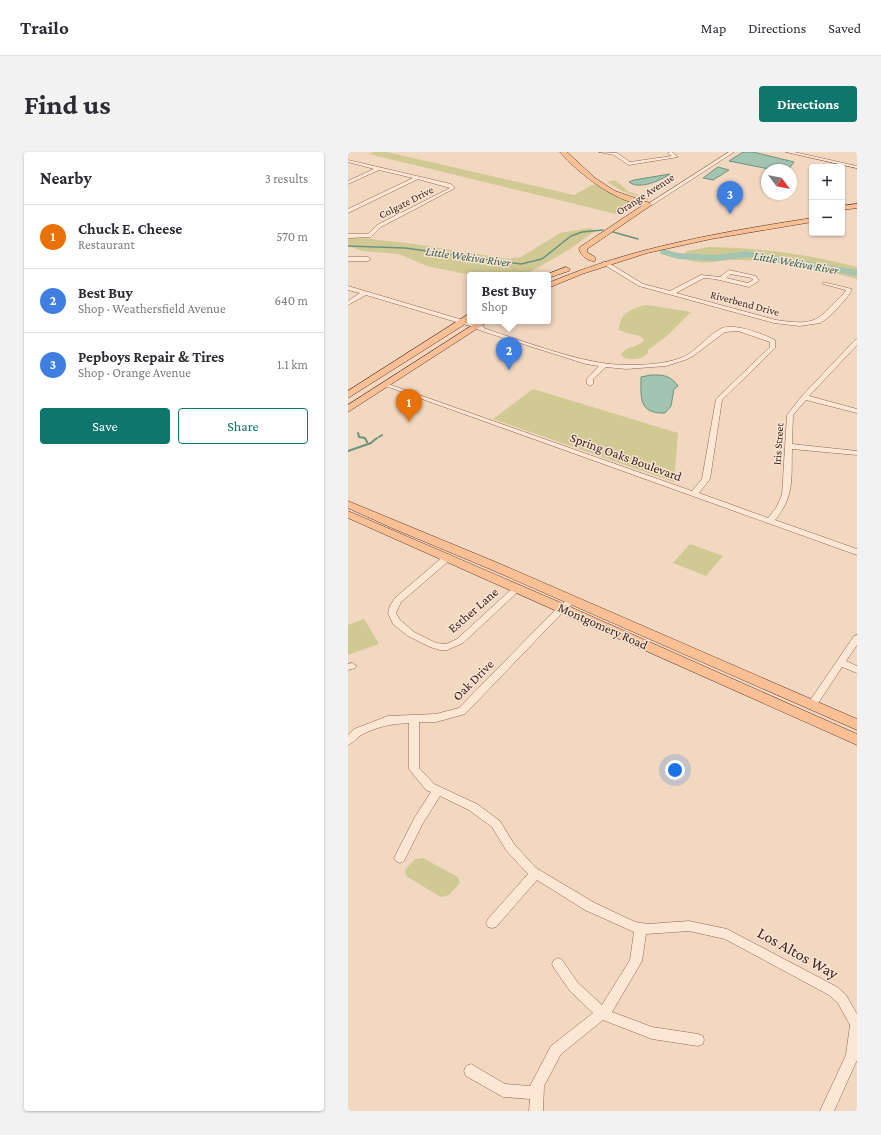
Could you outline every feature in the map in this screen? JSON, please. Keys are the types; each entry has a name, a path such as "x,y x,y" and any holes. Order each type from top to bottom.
{"main road":[{"path":"563,152 601,185 626,198 648,204"},
{"path":"570,152 607,184 620,191 646,201 648,204"},
{"name":"Orange Avenue","path":"592,259 584,253 583,249 587,245 648,204"},
{"path":"845,208 857,207"},
{"path":"857,207 847,212 848,215 857,214"},
{"path":"628,248 698,232 809,214"},
{"path":"768,227 783,222 786,220 785,218"},
{"path":"551,285 606,263 676,243 809,220"},
{"path":"709,237 709,234 712,232 738,227 742,224"},
{"path":"676,243 682,239 698,235 698,232"},
{"path":"551,275 592,259 607,255"},
{"path":"580,272 593,262 592,259"},
{"path":"348,395 467,319"},
{"path":"348,409 480,324"},
{"path":"386,385 384,380 400,366 401,361"},
{"name":"Montgomery Road","path":"348,504 396,526 494,566 688,665 857,740"},
{"name":"Montgomery Road","path":"348,514 518,588 567,604 706,659 857,725"},
{"path":"448,557 458,556 494,566"},
{"path":"688,665 706,659"}],"street":[{"path":"601,152 615,154 628,164 676,157 671,152"},
{"name":"Orange Avenue","path":"648,204 732,152"},
{"path":"788,152 857,167"},
{"path":"348,161 417,178"},
{"path":"348,183 379,168"},
{"path":"348,211 417,178"},
{"name":"Colgate Drive","path":"348,236 369,236 379,226 453,188 449,185 417,178"},
{"path":"348,259 368,259"},
{"name":"Riverbend Drive","path":"606,263 620,271 627,278 641,285 776,322 802,325 822,320 847,294 849,289 825,283"},
{"path":"671,293 703,276 722,278 749,285 756,281 754,278 730,272 722,278"},
{"path":"348,288 461,323 476,326 487,331 588,363 604,365 626,367 673,363 691,355 723,330 731,329 765,337 773,341 773,347 719,399 706,479 694,494"},
{"path":"348,303 365,293"},
{"name":"Iris Street","path":"770,521 780,509 786,495 790,415 804,397 857,341"},
{"path":"590,384 590,378 604,365"},
{"name":"Spring Oaks Boulevard","path":"386,385 857,552"},
{"path":"804,397 857,411"},
{"path":"788,446 857,453"},
{"name":"Esther Lane","path":"448,557 398,600 392,613 396,622 402,627 433,645 447,647 460,641 518,588"},
{"name":"Oak Drive","path":"348,741 358,732 388,720 436,718 462,711 567,604"},
{"path":"812,705 857,638"},
{"path":"840,662 857,670"},
{"name":"Los Altos Way","path":"414,719 414,770 430,787 473,806 496,824 510,847 536,873 589,906 634,927 648,929 689,926 727,934 834,991 842,999 856,1024 852,1056 827,1111"},
{"path":"400,858 419,820 438,791"},
{"path":"492,923 536,873"},
{"path":"536,1111 537,1085 556,1050 607,1009 636,961 641,928"},
{"path":"558,964 574,986 602,1013 621,1022 652,1033 698,1040"},
{"path":"471,1072 503,1090 536,1093"}],"shaded area":[{"path":"374,152 387,152 574,195 592,185 597,184 640,204 620,215 369,154"},
{"path":"743,152 753,152 794,162 792,164 761,164 761,167 729,161"},
{"path":"718,167 729,170 713,180 703,178"},
{"path":"670,174 650,184 638,185 629,182 634,180"},
{"path":"615,180 629,192 650,198 647,200 622,191 607,182"},
{"path":"589,228 596,230 570,249 530,272 467,272 467,274 427,266 399,254 362,251 348,246 348,237 354,237 414,244 508,259 521,257 560,233"},
{"path":"709,247 784,252 839,262 857,267 857,279 812,268 780,263 748,260 694,262 683,257 687,251"},
{"path":"647,305 691,312 667,336 648,350 648,353 643,357 637,359 624,358 621,354 624,351 638,345 644,340 640,336 619,330 621,319 627,312"},
{"path":"651,375 666,376 678,386 674,389 671,406 665,413 650,411 643,403 641,397 641,377"},
{"path":"533,389 678,433 674,482 493,419"},
{"path":"690,544 723,556 706,576 673,563"},
{"path":"364,619 379,644 348,655 348,625"},
{"path":"423,858 458,877 460,883 449,895 441,897 406,876 405,870 415,859"}],"waterway":[{"name":"Little Wekiva River","path":"348,246 405,248 521,264 542,259 571,236 582,232 603,230"},
{"name":"Little Wekiva River","path":"613,232 638,239"},
{"name":"Little Wekiva River","path":"664,252 678,256 716,258 748,254 857,273"},
{"path":"358,433 359,437 365,438 367,442"},
{"path":"372,442 377,438"},
{"path":"348,451 371,443"}],"place":[{"name":"Pepboys Repair & Tires","path":"730,214"},
{"name":"Best Buy","path":"509,370"},
{"name":"Chuck E. Cheese","path":"409,422"}]}
